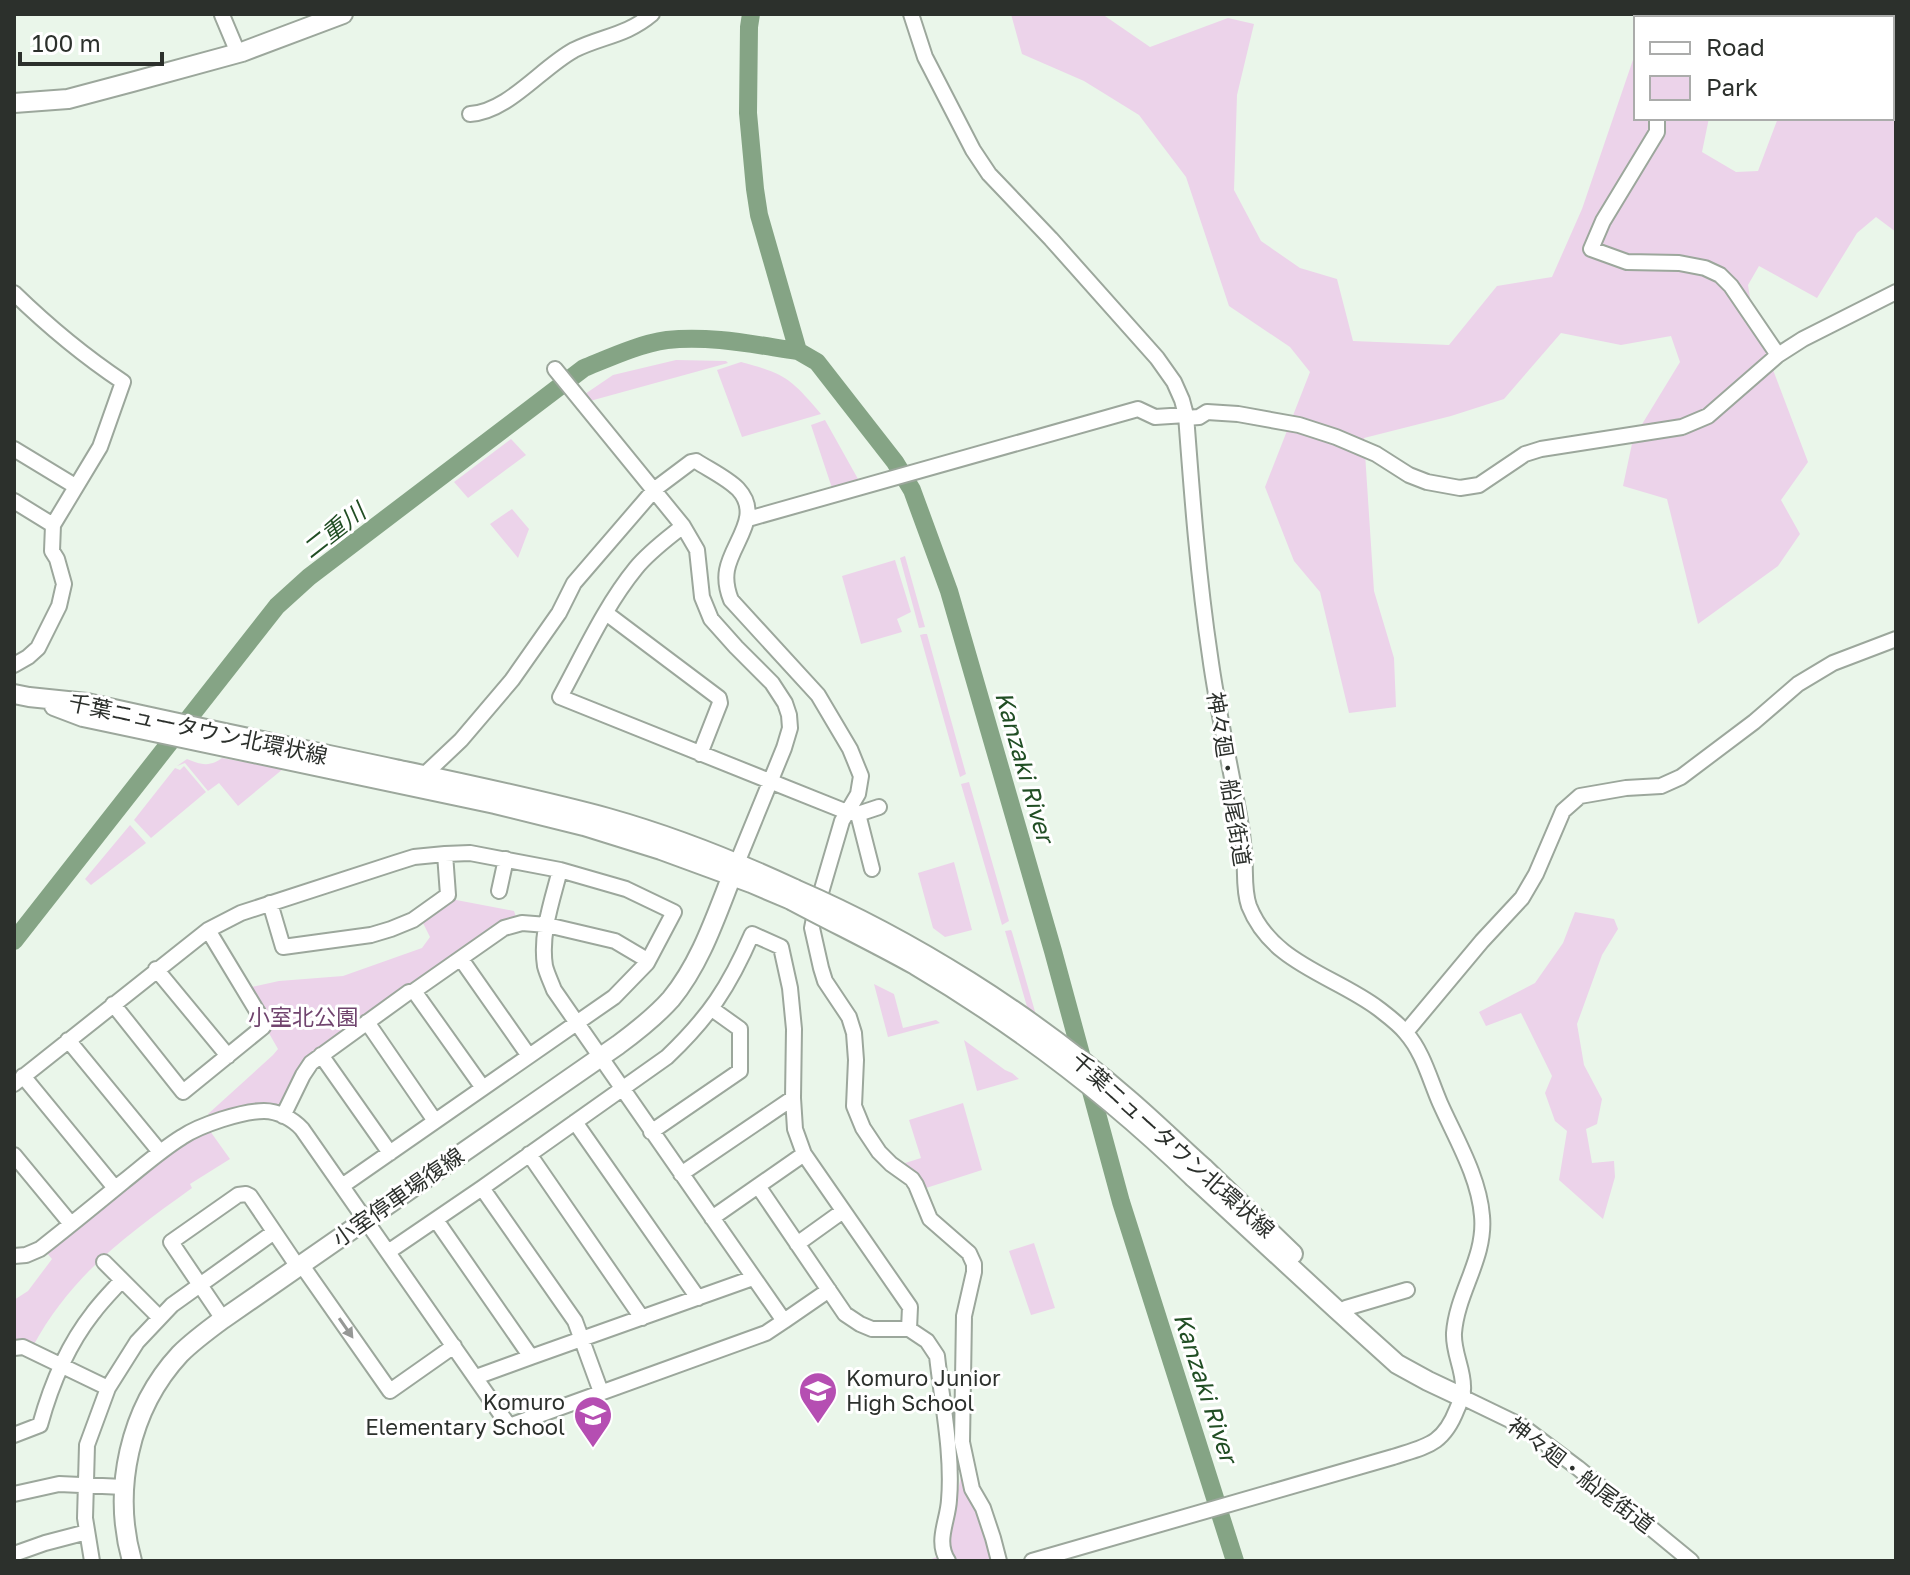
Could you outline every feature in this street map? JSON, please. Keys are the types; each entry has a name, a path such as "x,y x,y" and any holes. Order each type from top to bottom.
{"main road":[{"path":"14,103 68,99 238,53 343,14"},
{"name":"千葉ニュータウン北環状線","path":"22,696 83,717 164,727 495,804 734,869"},
{"name":"千葉ニュータウン北環状線","path":"197,734 424,775 610,819 664,836 793,895 826,903 924,955 1022,1018 1127,1097 1336,1309 1397,1364 1462,1397"},
{"name":"小室停車場復線","path":"132,1561 126,1529 124,1487 131,1446 156,1386 178,1357 223,1319 655,1016 684,981 702,950 734,869"},
{"name":"千葉ニュータウン北環状線","path":"1199,1173 1258,1218 1397,1364"}],"street":[{"path":"470,114 498,105 577,49 637,27 652,14"},
{"name":"神々廻・船尾街道","path":"911,14 925,57 973,150 989,174 1157,358 1182,400 1206,628 1243,834 1246,892 1267,937 1280,950 1377,1008 1406,1032 1461,1149 1481,1209 1482,1237 1479,1255 1456,1318 1454,1336 1463,1386 1462,1397 1522,1426 1691,1561"},
{"path":"222,15 238,53"},
{"path":"1657,120 1657,132 1603,221 1591,249 1627,262 1679,263 1705,268 1720,275 1731,286 1778,355"},
{"path":"748,519 1138,409 1155,417 1199,417 1207,412 1299,425 1376,454 1409,475 1427,482 1460,488 1479,485 1525,454 1541,449 1682,427 1708,416 1778,355 1896,292"},
{"path":"14,293 40,318 123,382 100,447 53,525 52,551 62,572 63,596 38,648 14,665"},
{"path":"555,369 683,526 697,550 702,597 711,619 772,683 785,703 790,728 784,748 734,869"},
{"path":"14,449 75,486"},
{"path":"424,775 461,740 512,680 559,613 574,583 655,489 696,461 741,492 748,519 727,569 727,591 737,609 818,695 850,749 861,781 852,813 872,869"},
{"path":"14,501 53,525"},
{"path":"683,526 652,551 620,589 560,697 852,813"},
{"path":"606,613 719,698 720,703 700,754"},
{"path":"1406,1032 1522,898 1536,874 1563,811 1580,796 1661,786 1681,777 1798,684 1833,663 1896,639"},
{"path":"879,807 852,813 842,821 812,928 825,981 849,1017 854,1033 854,1106 863,1128 879,1152 912,1179 930,1219 969,1253 974,1264 964,1316 962,1442 972,1489 983,1508 999,1561"},
{"path":"115,1188 19,1080 156,969 208,930 241,913 414,857 470,853 560,870 626,889 674,912 647,963 614,997 342,1186"},
{"path":"270,903 283,947 371,935 413,920 448,895 445,854"},
{"path":"499,891 506,859"},
{"path":"560,870 544,948 546,968 554,990 784,1321"},
{"path":"283,1116 311,1063 504,928 522,923 547,925 615,941 647,963"},
{"path":"113,1004 183,1092 263,1027 263,1021 208,930"},
{"path":"388,1252 667,1057 693,1033 712,1009 737,968 752,934 781,947 790,988 794,1029 795,1129 804,1154 910,1307 909,1329"},
{"path":"461,959 529,1056"},
{"path":"156,969 228,1056"},
{"path":"414,991 483,1088"},
{"path":"651,1132 740,1071 740,1029 712,1009"},
{"path":"367,1022 435,1121"},
{"path":"68,1040 160,1152"},
{"path":"321,1055 390,1153"},
{"path":"681,1174 793,1098"},
{"path":"14,1256 34,1253 183,1136 211,1123 259,1111 275,1112 293,1120 302,1129 509,1426 766,1333 829,1290"},
{"path":"575,1122 698,1298"},
{"path":"529,1154 642,1318"},
{"path":"712,1218 804,1154"},
{"path":"14,1155 71,1224"},
{"path":"758,1186 845,1314 872,1329 909,1329 927,1341 937,1356 951,1478 942,1546 948,1561"},
{"path":"482,1188 575,1321 601,1392"},
{"path":"223,1319 171,1242 238,1195 246,1194 390,1391 454,1346"},
{"path":"797,1244 843,1211"},
{"path":"436,1220 531,1357"},
{"path":"92,1561 85,1518 87,1445 108,1388 137,1342 159,1317 199,1284 274,1232"},
{"path":"104,1262 159,1317"},
{"path":"476,1377 753,1278"},
{"path":"14,1435 40,1425 61,1365 93,1313 122,1280"},
{"path":"1346,1308 1407,1290"},
{"path":"14,1348 23,1347 108,1388"},
{"path":"1032,1561 1430,1445 1452,1423 1462,1397"},
{"path":"14,1494 59,1484 124,1487"},
{"path":"14,1554 87,1532"}],"green space":[{"path":"1011,14 1102,14 1150,47 1228,18 1254,24 1237,95 1234,190 1261,241 1300,268 1337,279 1353,341 1449,345 1497,286 1552,277 1582,209 1634,57 1634,120 1709,120 1702,152 1736,172 1758,171 1777,120 1894,120 1896,33 1896,232 1876,217 1857,233 1817,298 1759,266 1748,285 1753,317 1808,462 1781,500 1800,534 1778,566 1698,624 1667,499 1623,486 1633,439 1680,362 1671,336 1621,345 1561,333 1504,399 1364,438 1374,591 1394,658 1396,707 1349,713 1320,592 1294,561 1265,487 1310,372 1290,347 1229,306 1186,177 1139,115 1084,81 1022,54"},
{"path":"676,360 728,363 590,401 585,394 613,375"},
{"path":"741,362 787,379 821,414 742,437 717,370"},
{"path":"825,420 858,479 832,488 811,425"},
{"path":"511,439 526,455 468,498 454,482"},
{"path":"512,509 529,529 518,558 490,524"},
{"path":"905,556 925,627 919,628 900,558"},
{"path":"895,560 911,612 897,619 902,632 861,644 842,576"},
{"path":"927,634 966,774 960,777 920,635"},
{"path":"222,758 283,769 238,806 219,783 208,791 185,763 177,766 187,759 205,764"},
{"path":"184,766 206,792 151,838 134,820 175,768 180,770"},
{"path":"969,782 1009,921 1002,925 961,784"},
{"path":"130,825 146,843 91,885 85,879"},
{"path":"954,862 972,930 945,937 933,928 918,873"},
{"name":"小室北公園","path":"451,899 514,911 517,920 318,1053 279,1108 210,1118 208,1114 278,1049 247,988 279,981 343,976 422,948 430,937 421,919"},
{"path":"1575,912 1614,919 1618,929 1602,955 1577,1024 1584,1065 1602,1099 1597,1124 1586,1129 1592,1163 1614,1161 1615,1177 1603,1219 1559,1180 1567,1131 1555,1121 1545,1093 1552,1076 1521,1013 1486,1026 1479,1012 1535,983 1563,943"},
{"path":"1011,930 1036,1015 1028,1010 1005,931"},
{"path":"874,984 894,994 903,1028 936,1020 940,1023 888,1037"},
{"path":"964,1040 1012,1073 1019,1079 977,1091"},
{"path":"963,1103 982,1170 923,1189 899,1165 921,1158 909,1120"},
{"path":"210,1131 230,1159 190,1184 192,1188 103,1257 66,1297 33,1346 21,1340 14,1343 14,1300 28,1291 52,1259 46,1252 164,1157 187,1141"},
{"path":"1034,1243 1055,1308 1031,1315 1009,1251"},
{"path":"961,1476 995,1561 927,1561 948,1552"}],"waterway":[{"name":"Kanzaki River","path":"751,14 748,113 755,189 759,215 798,351 817,362 895,462 912,490 949,591 1053,951 1121,1202 1235,1561"},
{"name":"二重川","path":"14,941 277,606 309,577 584,368 667,340 716,340 798,351"}],"place":[{"name":"Komuro Junior High School","path":"818,1425"},
{"name":"Komuro Elementary School","path":"593,1449"}]}
